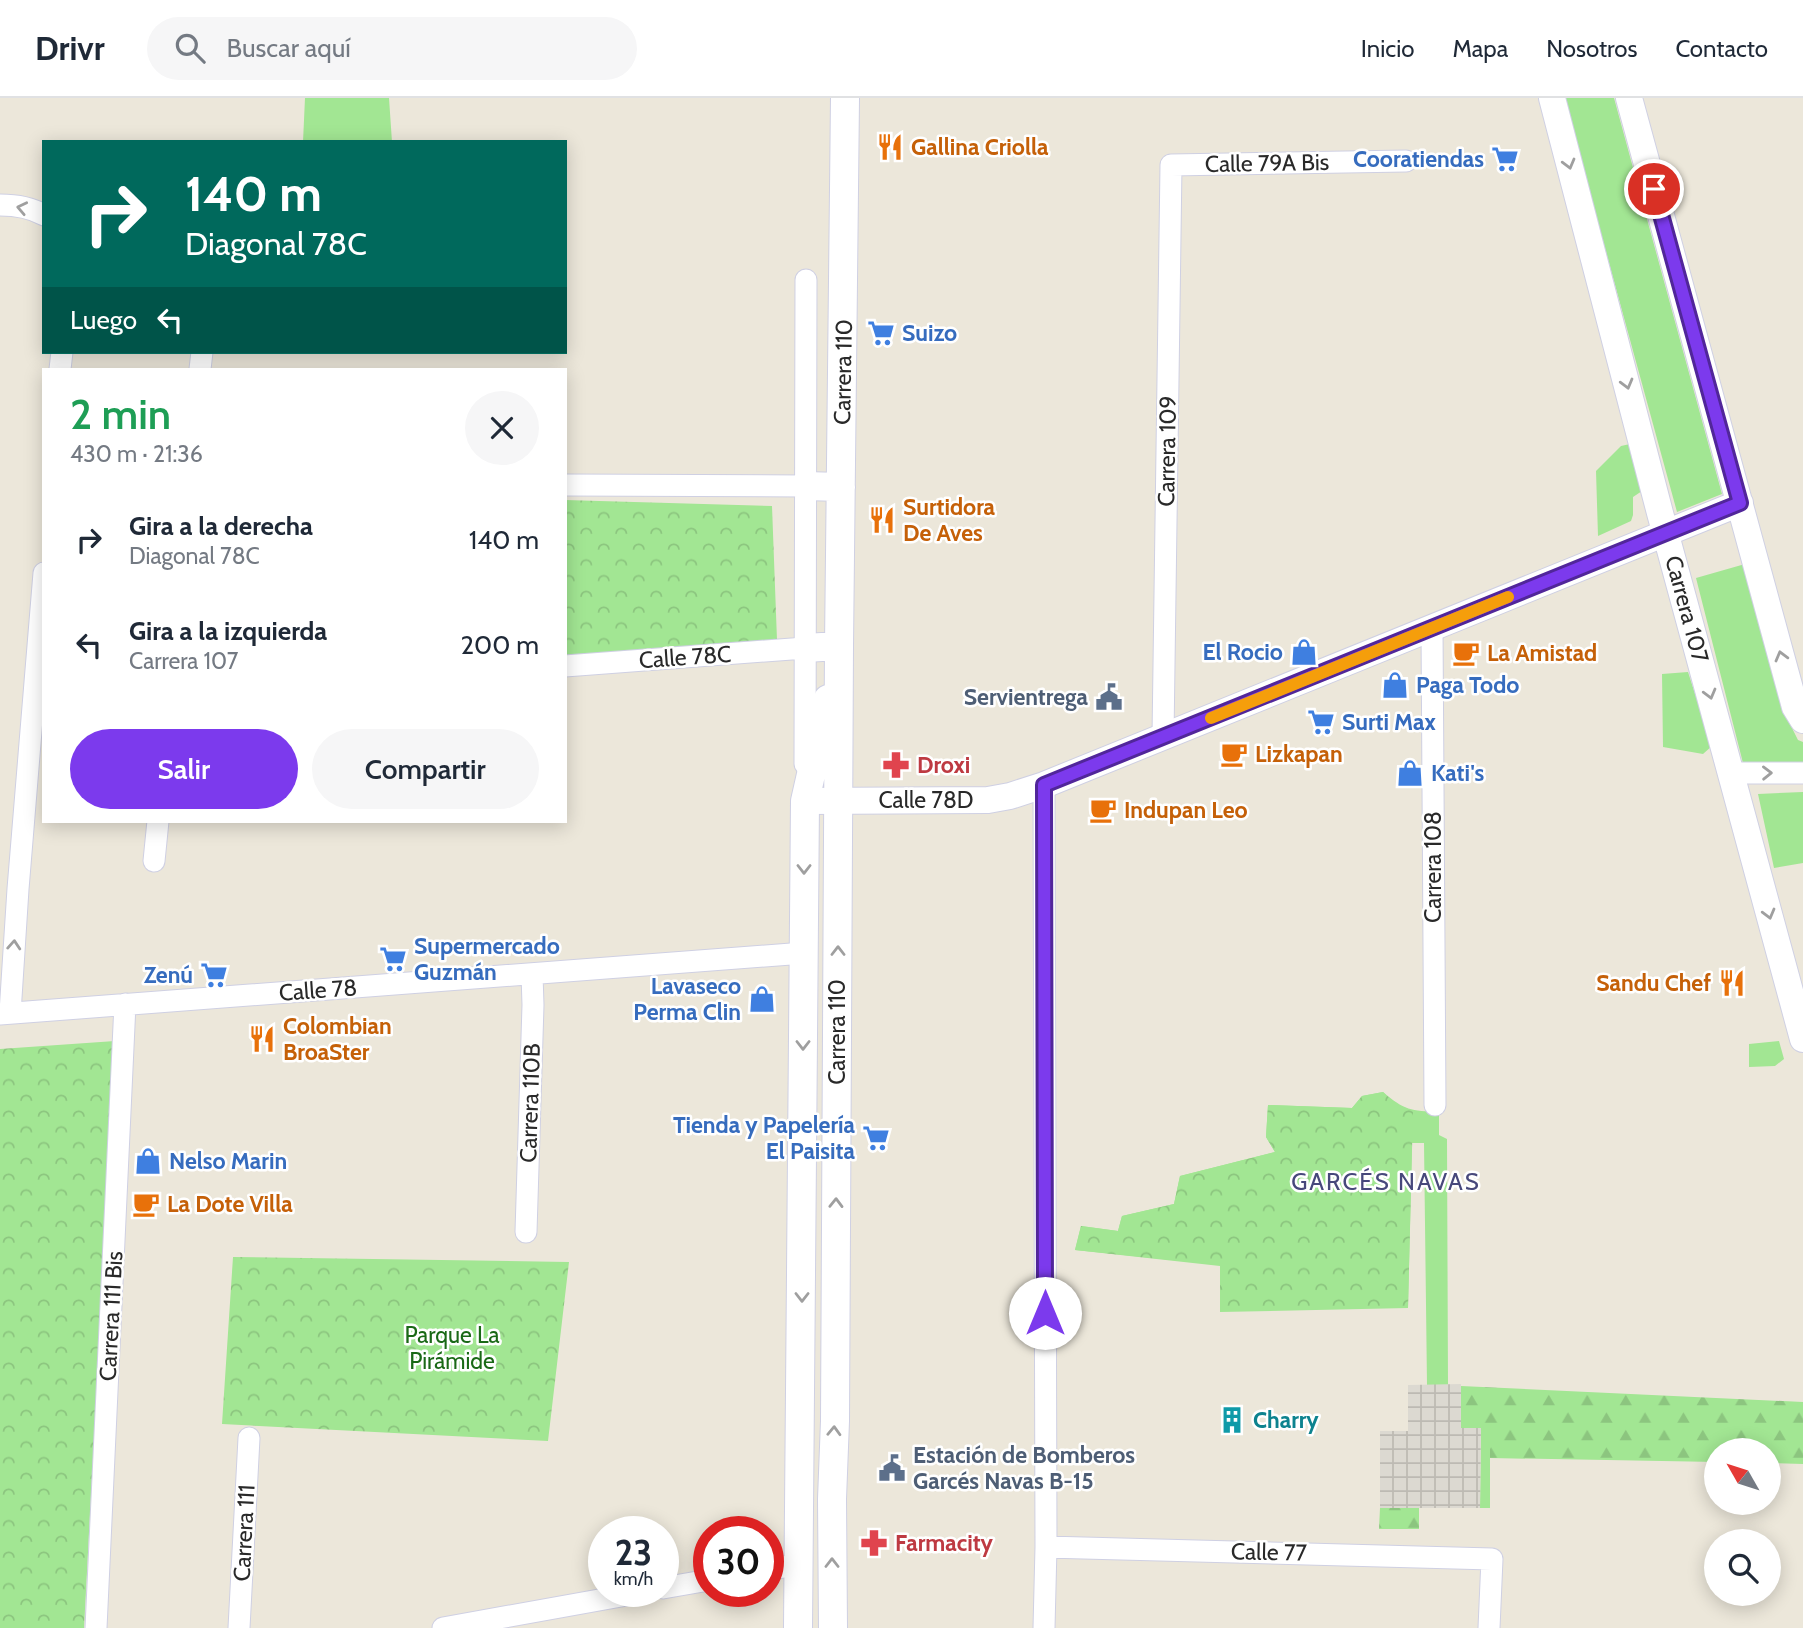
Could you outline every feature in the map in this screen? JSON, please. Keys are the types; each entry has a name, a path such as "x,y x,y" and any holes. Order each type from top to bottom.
{"main road":[{"name":"Carrera 110","path":"833,1628 845,98"},
{"path":"805,486 841,486"},
{"name":"Carrera 110","path":"798,1628 805,801 839,646"},
{"path":"805,648 839,646"},
{"path":"800,1500 832,1499"}],"street":[{"name":"Carrera 107","path":"1552,98 1666,534 1803,1039"},
{"path":"1629,98 1795,707 1803,720"},
{"name":"Calle 79A Bis","path":"1171,165 1406,160"},
{"name":"Carrera 109","path":"1163,737 1171,165"},
{"path":"0,205 16,205 42,214"},
{"name":"Carrera 110","path":"805,801 806,280"},
{"path":"567,485 805,486"},
{"name":"Calle 78D","path":"805,801 988,800 1010,796 1044,785 1740,503"},
{"path":"5,1014 42,597"},
{"name":"Carrera 108","path":"1433,628 1435,1105"},
{"name":"Calle 78C","path":"567,666 805,648"},
{"path":"1731,773 1803,773"},
{"path":"1044,785 1044,1628"},
{"path":"154,862 158,823"},
{"name":"Calle 78","path":"5,1014 804,953"},
{"name":"Carrera 110B","path":"526,1232 532,974"},
{"name":"Carrera 111 Bis","path":"96,1628 125,1004"},
{"name":"Carrera 111","path":"239,1628 249,1438"},
{"name":"Calle 77","path":"1046,1547 1492,1559 1489,1628"},
{"path":"784,1567 799,1565"},
{"path":"443,1628 588,1602"}],"green space":[{"path":"305,98 389,98 392,140 303,140"},
{"path":"1564,98 1614,98 1722,494 1677,512"},
{"path":"1630,444 1642,491 1633,497 1631,521 1598,536 1596,471 1621,446"},
{"path":"567,500 772,506 777,640 567,655"},
{"path":"1745,564 1792,728 1798,740 1803,742 1803,762 1743,763 1696,578"},
{"path":"1688,672 1712,746 1703,754 1663,747 1662,674"},
{"path":"1803,792 1803,863 1774,868 1758,794"},
{"path":"115,1041 84,1628 0,1628 0,1049"},
{"path":"1779,1041 1784,1059 1775,1066 1749,1067 1749,1044"},
{"path":"1383,1092 1408,1108 1439,1112 1439,1135 1447,1139 1448,1385 1427,1385 1424,1143 1412,1143 1408,1308 1280,1147 1221,1271 1220,1265 1075,1250 1081,1226 1118,1231 1122,1216 1174,1204 1180,1176 1275,1152 1266,1137 1268,1105 1352,1108 1362,1096"},
{"path":"1383,1092 1396,1104 1413,1111 1408,1308 1220,1312 1220,1266 1075,1250 1081,1226 1118,1231 1122,1216 1174,1204 1180,1176 1275,1152 1266,1137 1268,1105 1352,1108 1362,1096"},
{"name":"Parque La Pirámide","path":"233,1257 569,1262 548,1441 222,1424"},
{"path":"1461,1386 1803,1402 1803,1464 1782,1463 1782,1438 1704,1438 1704,1462 1490,1458 1490,1428 1461,1428"},
{"path":"1481,1428 1490,1428 1490,1508 1480,1508"},
{"path":"1380,1508 1419,1508 1419,1529 1379,1529"}],"shaded area":[{"path":"1461,1384 1461,1428 1481,1428 1480,1508 1380,1508 1380,1431 1408,1431 1408,1385"}],"slow traffic":[{"path":"1211,718 1508,597"}],"place":[{"name":"Gallina Criolla","path":"890,147"},
{"name":"Cooratiendas","path":"1505,159"},
{"name":"Suizo","path":"881,333"},
{"name":"Surtidora De Aves","path":"882,520"},
{"name":"El Rocio","path":"1304,652"},
{"name":"La Amistad","path":"1466,653"},
{"name":"Paga Todo","path":"1395,685"},
{"name":"Servientrega","path":"1109,697"},
{"name":"Surti Max","path":"1321,722"},
{"name":"Lizkapan","path":"1234,754"},
{"name":"Droxi","path":"896,765"},
{"name":"Kati's","path":"1410,773"},
{"name":"Indupan Leo","path":"1103,810"},
{"name":"Supermercado Guzmán","path":"393,959"},
{"name":"Zenú","path":"214,975"},
{"name":"Sandu Chef","path":"1732,983"},
{"name":"Lavaseco Perma Clin","path":"762,999"},
{"name":"Colombian BroaSter","path":"262,1039"},
{"name":"Tienda y Papelería El Paisita","path":"876,1138"},
{"name":"Nelso Marin","path":"148,1161"},
{"name":"La Dote Villa","path":"146,1204"},
{"name":"Charry","path":"1232,1420"},
{"name":"Estación de Bomberos Garcés Navas B-15","path":"892,1468"},
{"name":"Farmacity","path":"874,1543"}],"district":[{"name":"GARCÉS NAVAS","path":"1386,1181"}],"route":[{"path":"1045,1313 1044,785 1740,503 1654,189"}]}
